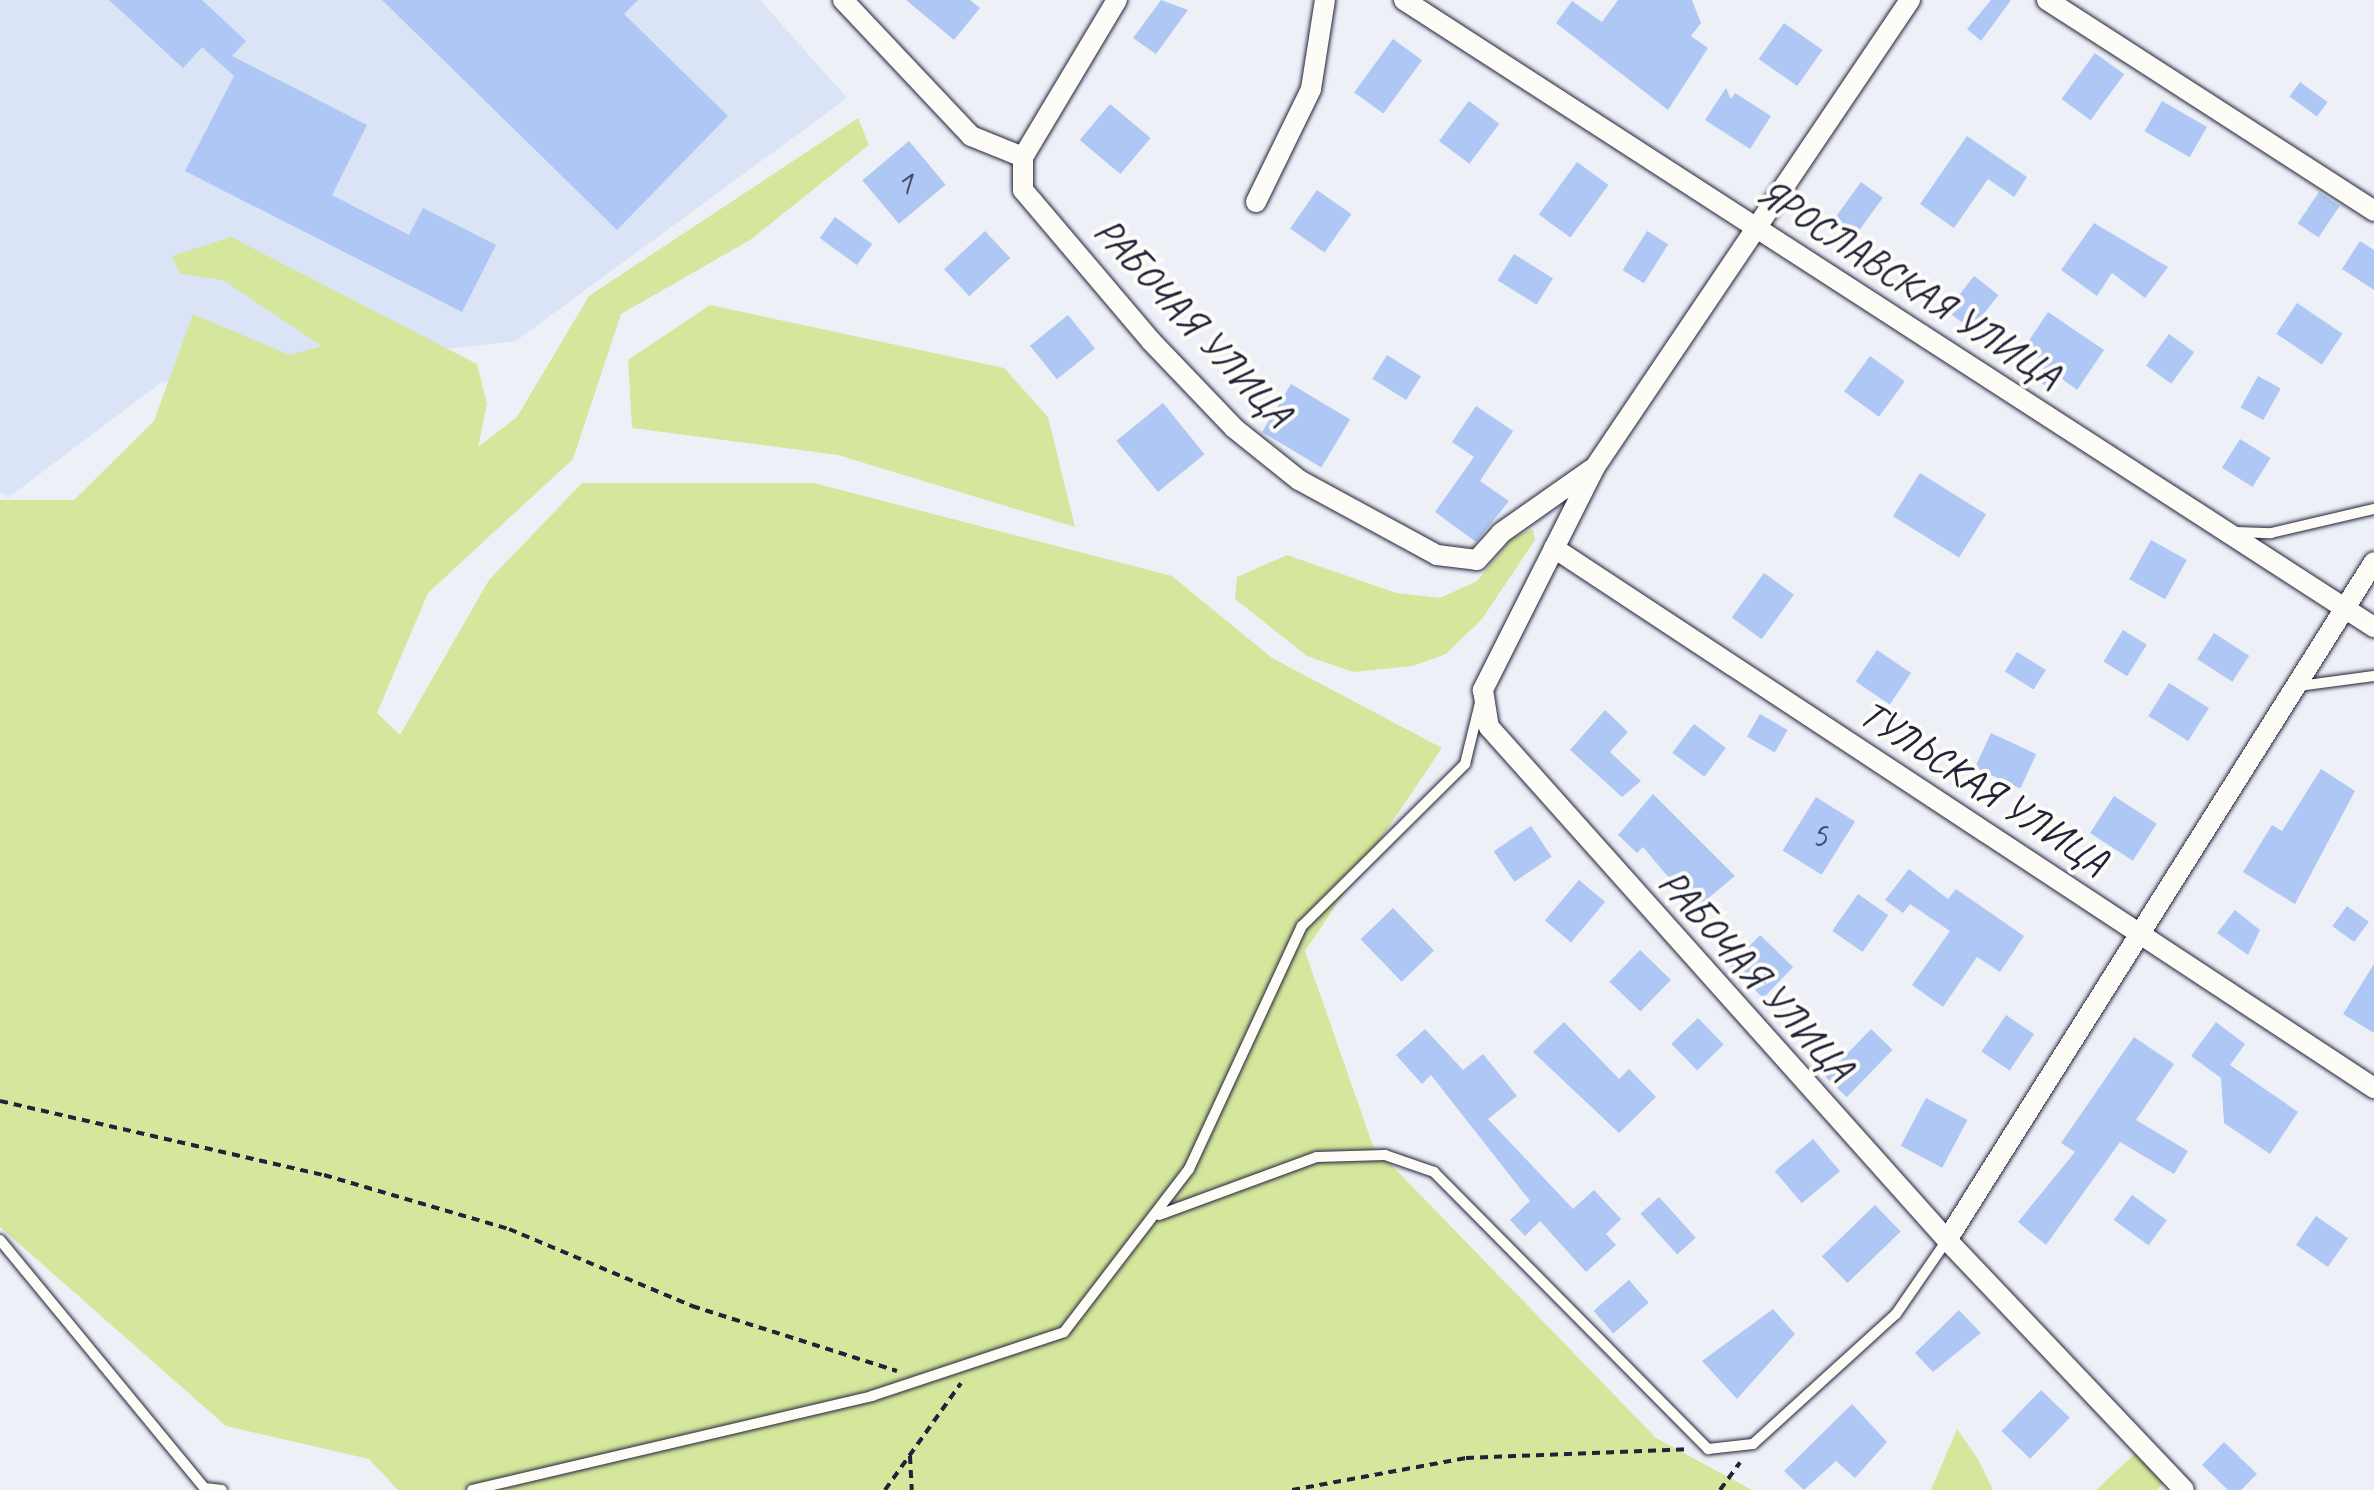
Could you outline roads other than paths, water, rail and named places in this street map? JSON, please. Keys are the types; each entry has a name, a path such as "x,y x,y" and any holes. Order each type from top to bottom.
{"street":[{"path":"843,0 971,136 1023,157 1117,0"},
{"path":"1256,202 1311,89 1325,0"},
{"name":"ЯРОСЛАВСКАЯ УЛИЦА","path":"1404,0 2374,627"},
{"path":"1483,690 1595,467 1760,229 1910,0"},
{"path":"2047,0 2374,211"},
{"name":"РАБОЧАЯ УЛИЦА","path":"1023,157 1023,190 1234,428 1299,480 1437,555 1477,560 1501,533 1595,467"},
{"name":"ТУЛЬСКАЯ УЛИЦА","path":"1554,548 2374,1088"},
{"path":"1947,1240 2138,931 2374,562"},
{"name":"РАБОЧАЯ УЛИЦА","path":"1483,690 1489,727 1511,758 1947,1240 2184,1490"}],"lane":[{"path":"2230,532 2271,533 2374,509"},
{"path":"2293,687 2374,676"},
{"path":"472,1490 922,1379 1064,1332 1159,1215 1189,1169 1302,926 1465,764 1483,690"},
{"path":"1159,1215 1317,1157 1385,1155 1434,1172 1708,1449 1753,1444 1896,1314 1947,1240"},
{"path":"0,1240 205,1489 222,1490"}]}
